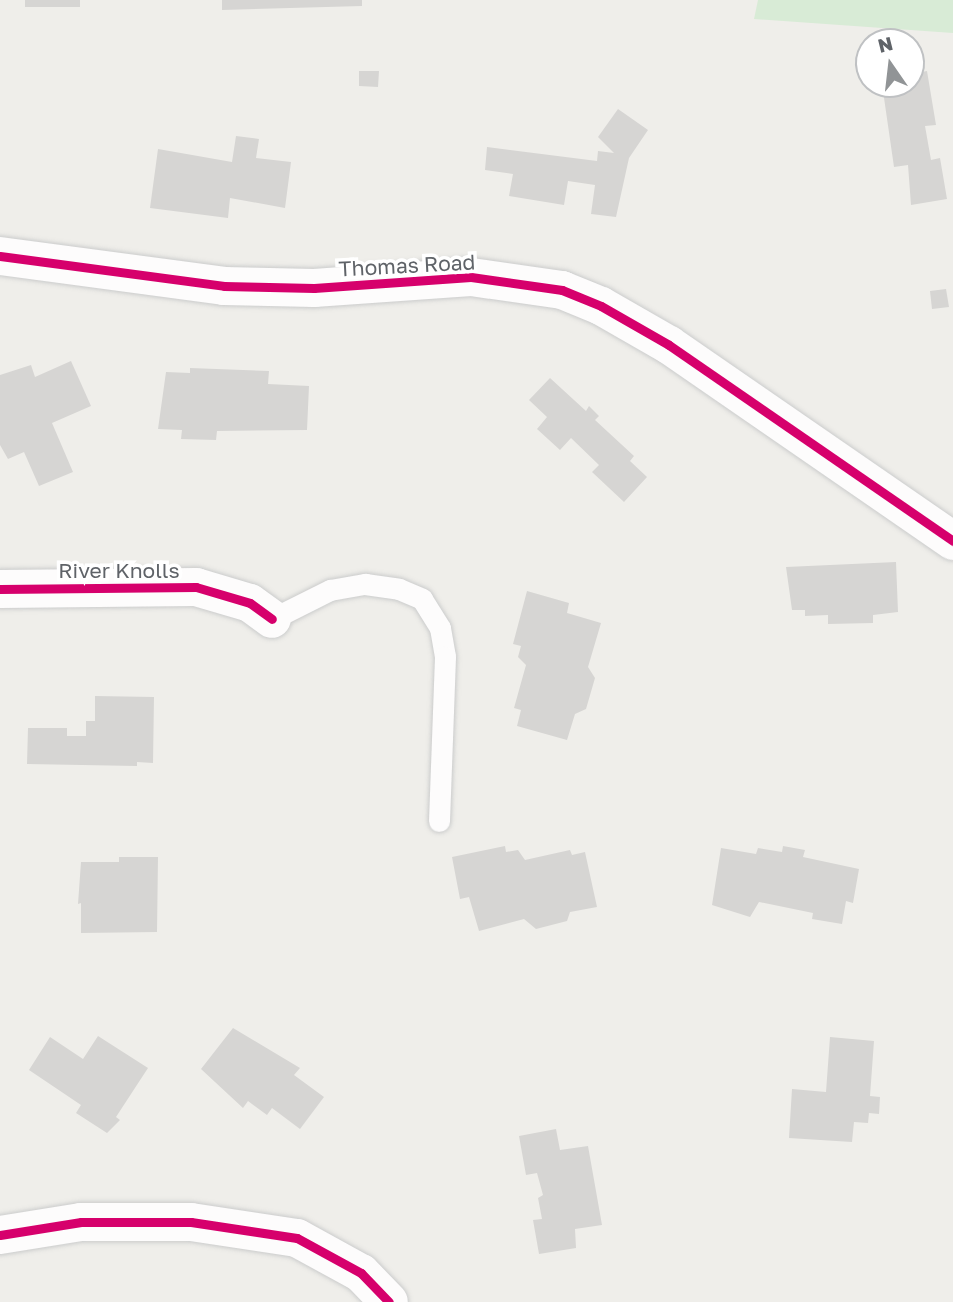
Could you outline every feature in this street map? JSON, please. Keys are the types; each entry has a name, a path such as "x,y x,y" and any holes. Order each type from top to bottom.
{"street":[{"name":"Thomas Road","path":"0,256 234,287 314,288 471,277 562,290 669,345 953,541"},
{"name":"River Knolls","path":"0,589 196,587 250,604 272,619"},
{"path":"0,1236 81,1222 191,1222 296,1238 360,1273 389,1302"}],"lane":[{"path":"272,619 330,590 365,584 399,589 422,599 440,628 445,657 439,821"}],"green space":[{"path":"758,0 953,0 953,33 925,31 925,28 882,28 754,19"}],"building":[{"path":"25,0 80,0 80,7 25,7"},
{"path":"222,0 362,0 362,6 222,10"},
{"path":"359,71 379,71 378,87 359,86"},
{"path":"925,71 936,125 925,126 931,160 940,158 947,199 911,205 908,165 894,167 884,98 925,98"},
{"path":"618,109 648,130 629,158 616,217 591,214 595,185 568,181 564,205 509,196 513,174 485,170 487,147 597,161 598,151 614,153 598,137"},
{"path":"236,136 259,139 256,158 291,162 285,208 230,198 228,218 150,208 158,149 232,162"},
{"path":"946,289 949,307 932,309 930,291"},
{"path":"71,361 91,406 52,423 73,472 39,486 24,452 8,459 0,445 0,375 31,365 35,377"},
{"path":"190,368 269,371 268,384 309,386 307,430 217,431 216,440 181,439 182,430 158,429 166,372 190,373"},
{"path":"550,378 586,411 589,406 599,416 595,420 634,456 630,461 647,477 624,502 592,472 599,465 571,438 560,450 537,429 547,417 529,400"},
{"path":"896,562 898,612 873,615 873,623 828,624 828,615 805,616 805,610 792,610 786,567"},
{"path":"527,591 569,603 567,613 601,623 588,667 595,678 586,709 575,714 567,740 517,726 521,710 514,708 526,665 518,657 521,646 513,644"},
{"path":"95,696 154,697 153,763 137,762 137,766 27,764 28,728 67,728 67,736 86,736 86,721 95,721"},
{"path":"505,846 506,852 518,850 525,860 570,850 572,855 585,852 597,907 570,912 567,921 536,929 524,919 479,931 469,897 460,899 452,857"},
{"path":"783,846 805,850 803,857 859,869 853,903 846,901 842,924 812,919 813,913 759,902 750,917 712,905 721,848 756,854 758,848 782,852"},
{"path":"119,857 158,857 157,932 81,933 81,903 78,904 81,862 119,862"},
{"path":"233,1028 300,1068 294,1075 324,1097 300,1129 272,1108 267,1115 248,1101 243,1108 201,1069"},
{"path":"98,1036 148,1068 116,1117 120,1120 107,1133 76,1113 81,1105 29,1070 50,1037 83,1059"},
{"path":"830,1037 874,1041 870,1096 880,1097 879,1114 869,1113 868,1123 854,1122 852,1142 789,1138 792,1089 826,1092"},
{"path":"556,1129 560,1150 588,1146 602,1225 575,1229 576,1248 539,1254 533,1220 542,1219 538,1198 543,1195 537,1173 526,1175 519,1136"}],"cycle path":[{"path":"0,256 224,286 314,288 471,277 562,290 601,306 669,345 953,541"},
{"path":"0,589 196,587 250,603 272,619"},
{"path":"0,1235 81,1222 191,1222 297,1238 361,1273 389,1302"}]}
